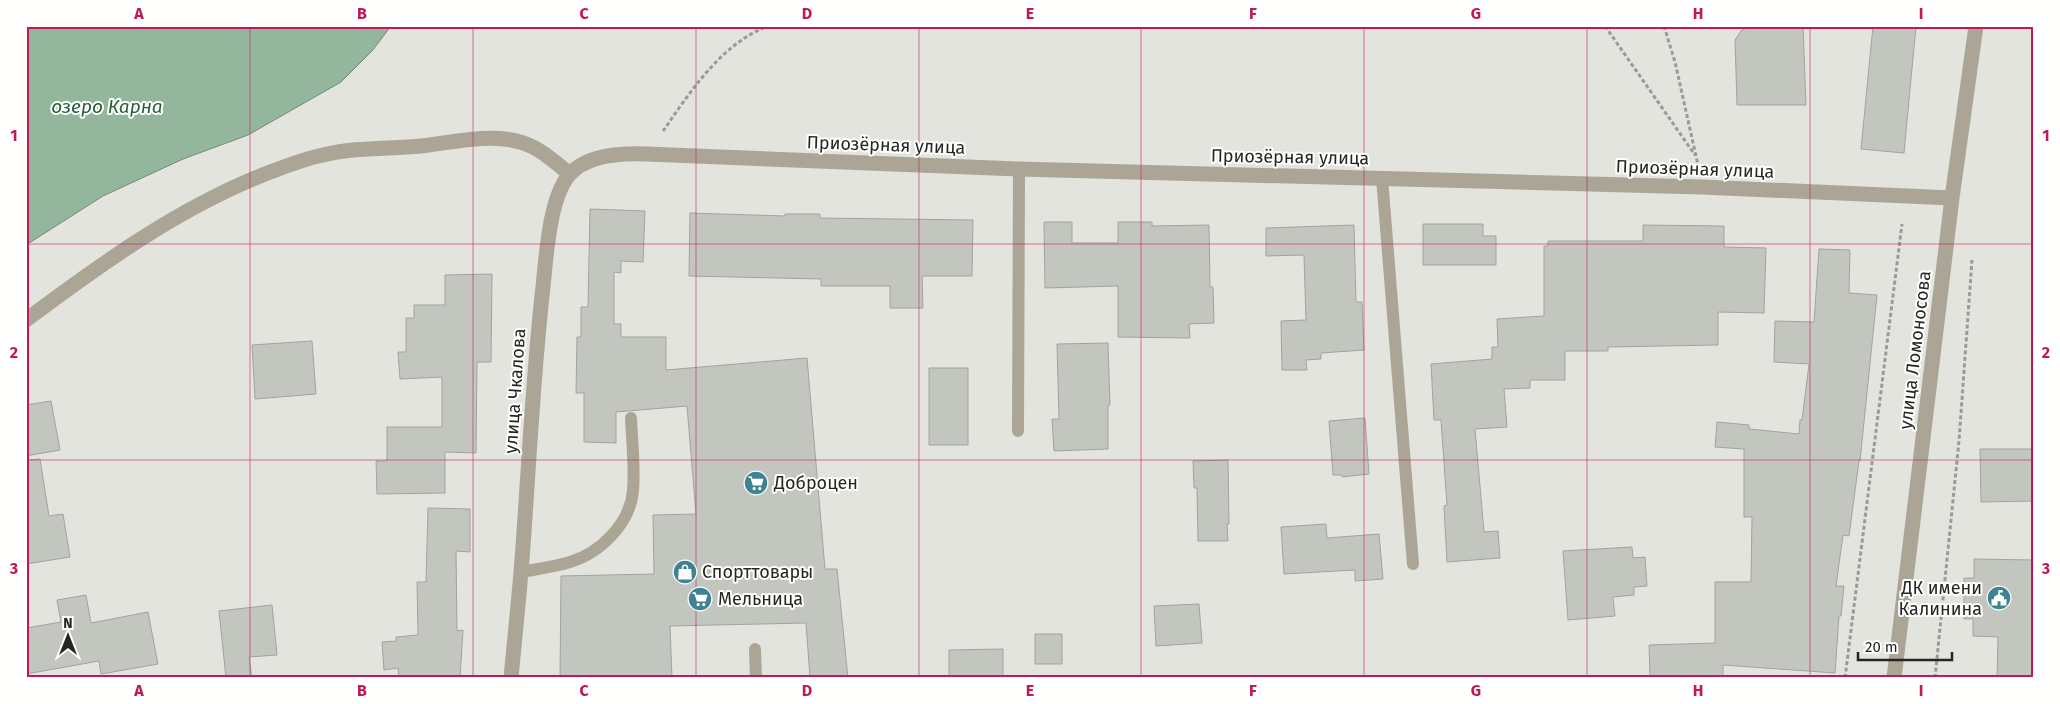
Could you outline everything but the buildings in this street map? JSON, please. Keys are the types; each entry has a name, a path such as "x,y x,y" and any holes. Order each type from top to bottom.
{"street":[{"name":"улица Ломоносова","path":"1894,678 1952,198 1976,26"},
{"path":"26,320 147,234 248,181 322,155 346,151 480,139 501,139 519,142 534,148 570,174"},
{"name":"Приозёрная улица","path":"570,174 589,162 627,153 1019,169 1382,178 1952,198"},
{"name":"улица Чкалова","path":"511,678 521,572 535,360 545,272 552,215 560,191 570,174"}],"lane":[{"path":"1018,431 1019,169"},
{"path":"1382,178 1413,564"},
{"path":"521,572 571,562 594,550 618,528 630,504 633,492 631,418"},
{"path":"755,649 756,678"}],"path":[{"path":"647,154 711,67 734,46 755,31 768,26"},
{"path":"1605,26 1697,158"},
{"path":"1664,26 1675,62 1702,188"},
{"path":"1845,678 1902,224"},
{"path":"1936,678 1959,441 1972,260"}],"water":[{"name":"озеро Карна","path":"26,26 391,26 372,51 341,82 248,135 183,159 103,196 26,245"}],"place":[{"name":"Доброцен","path":"756,483"},
{"name":"Спорттовары","path":"685,572"},
{"name":"ДК имени Калинина","path":"1999,598"},
{"name":"Мельница","path":"700,599"}]}
